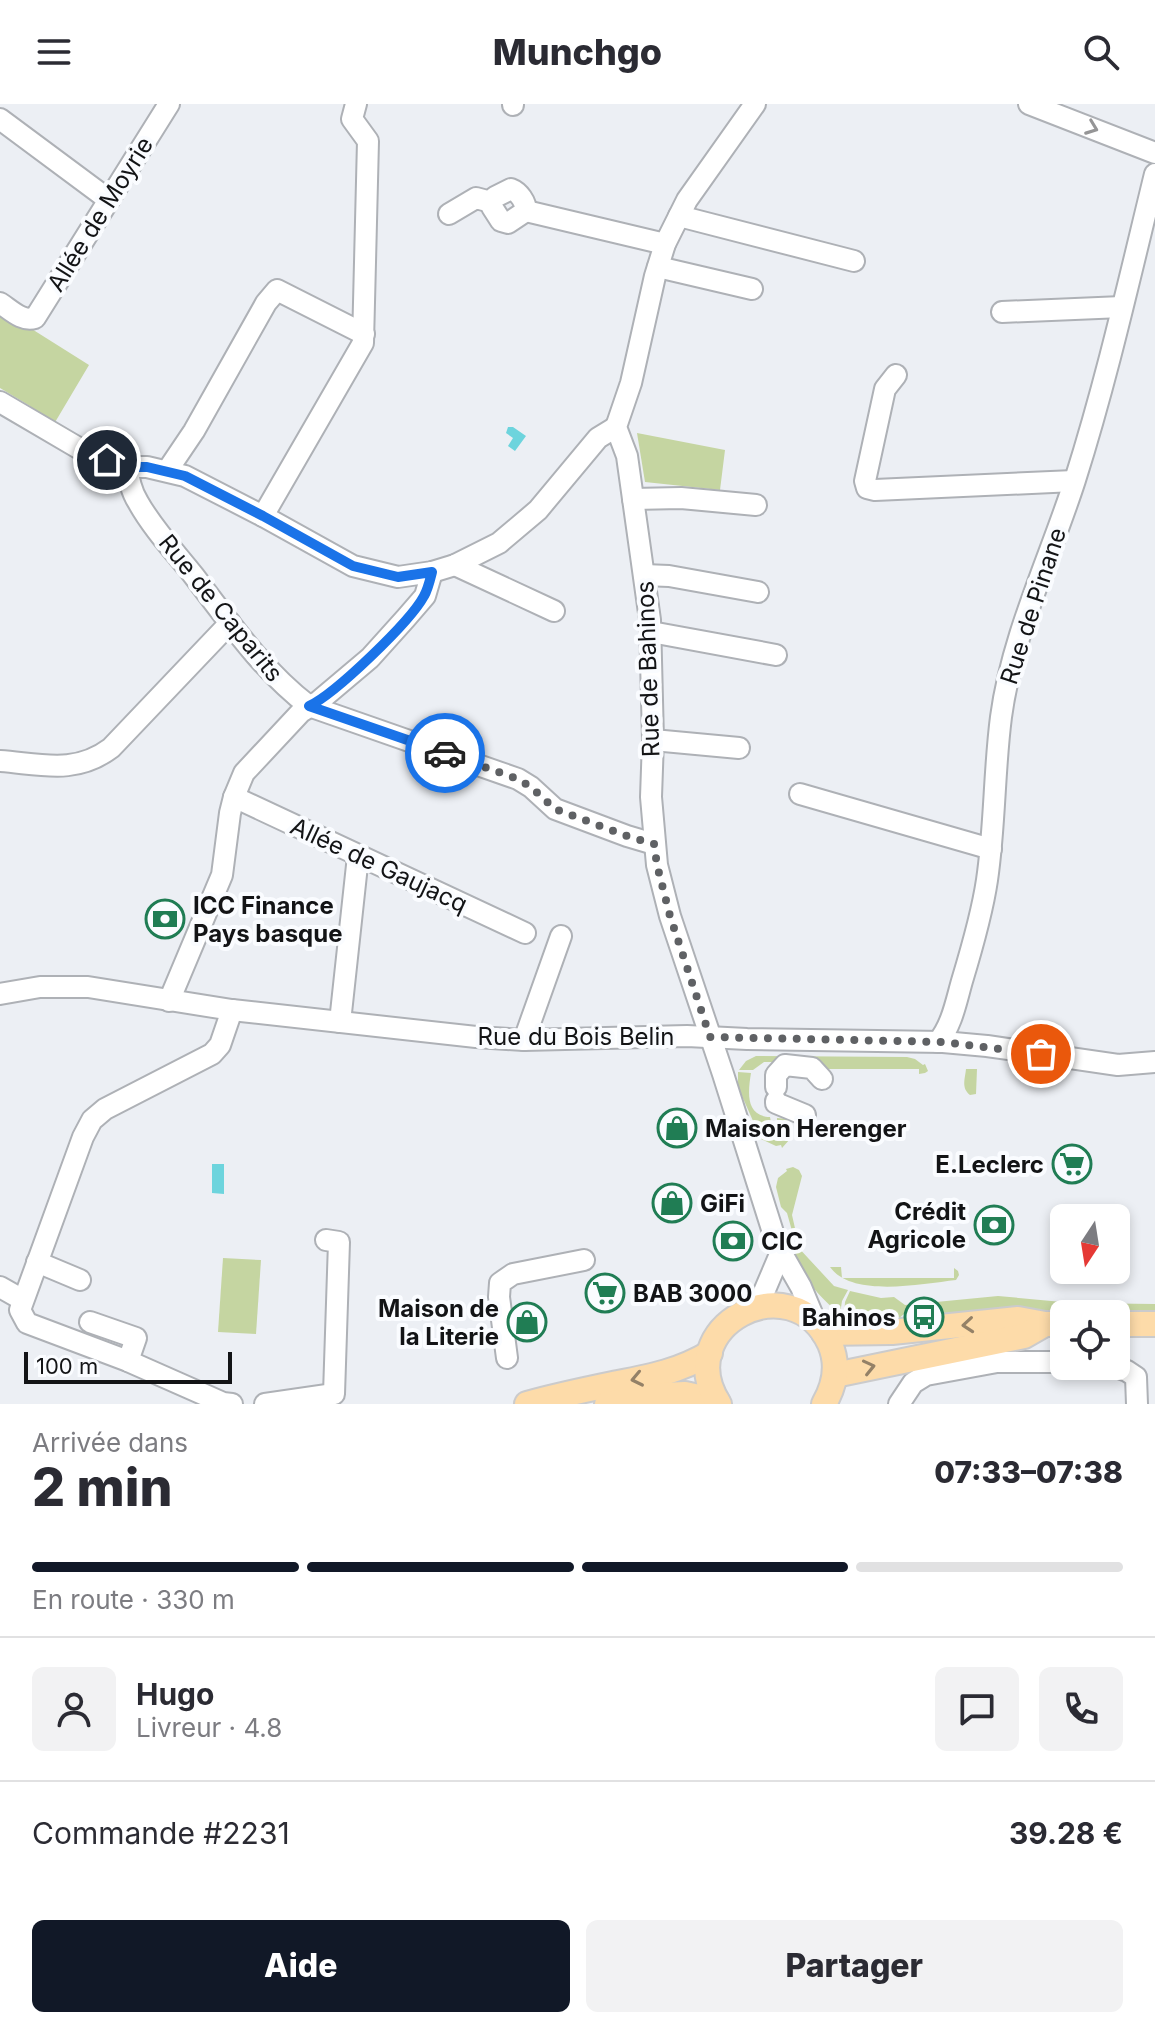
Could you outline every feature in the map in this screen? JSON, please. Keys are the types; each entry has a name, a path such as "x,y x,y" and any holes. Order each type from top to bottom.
{"main road":[{"path":"718,1402 708,1378 713,1343 725,1325 740,1313 758,1306 779,1305 799,1311 820,1328 833,1353 835,1375 832,1390 824,1404"},
{"path":"820,1328 892,1332 1018,1319 1050,1323"},
{"path":"1130,1324 1155,1324"},
{"path":"835,1375 1024,1336 1050,1326"},
{"path":"527,1404 669,1372 710,1353"},
{"path":"607,1404 685,1394 718,1402"}],"street":[{"name":"Allée de Moyrie","path":"0,303 23,318 35,318 169,104"},
{"path":"263,516 363,343 368,141 352,119 356,104"},
{"path":"0,402 87,453 127,467 167,471 207,487 353,566 398,577 455,565 499,543 521,525 538,510 598,438 616,427 631,383 665,244 705,172 755,104"},
{"path":"1029,104 1155,153"},
{"path":"0,119 109,200"},
{"name":"Rue de Pinane","path":"938,1042 947,1031 970,954 986,883 1001,717 1008,676 1096,409 1155,174"},
{"path":"449,214 476,198 491,202 501,221 508,223 526,211 665,244"},
{"path":"679,216 854,261"},
{"path":"658,267 752,289"},
{"path":"167,471 194,431 266,303 277,290 364,334"},
{"path":"1002,312 1122,307"},
{"path":"896,375 885,389 865,481 867,488 1074,481"},
{"name":"Rue de Bahinos","path":"616,427 626,452 651,632 651,797 657,865 670,916 781,1252 820,1328"},
{"name":"Rue de Caparits","path":"127,467 137,501 230,623 286,688 309,706 518,779 555,809 654,844"},
{"path":"633,499 681,498 756,505"},
{"path":"455,565 554,611"},
{"path":"169,1001 222,875 234,797 244,773 301,712 319,701 370,658 425,596 432,572"},
{"path":"644,575 669,576 758,592"},
{"path":"0,761 70,766 98,758 230,623"},
{"path":"651,632 776,655"},
{"path":"653,740 739,748"},
{"path":"800,794 991,849"},
{"name":"Allée de Gaujacq","path":"234,797 525,933"},
{"path":"340,1022 358,856"},
{"path":"524,1040 561,936"},
{"name":"Rue du Bois Belin","path":"0,994 40,987 88,987 232,1010 524,1040 710,1037 938,1042 1118,1065 1155,1062"},
{"path":"14,1304 37,1262 92,1120 105,1109 212,1054 220,1045 232,1010"},
{"path":"805,1115 776,1103 776,1075 785,1065 812,1068 822,1079"},
{"path":"265,1404 334,1394 339,1242 326,1240"},
{"path":"758,1306 781,1252"},
{"path":"507,1358 500,1283 513,1274 584,1260"},
{"path":"37,1262 80,1280"},
{"path":"0,1287 27,1323 232,1404"},
{"path":"90,1322 136,1338 128,1361"},
{"path":"899,1404 913,1383 926,1375 997,1362 1050,1362"},
{"path":"1130,1374 1136,1377 1137,1404"}],"green space":[{"path":"0,309 89,365 54,424 0,388"},
{"path":"637,433 725,450 720,490 645,482"},
{"path":"756,1056 907,1057 925,1064 928,1071 919,1074 919,1069 826,1069 780,1062 764,1062 753,1070 739,1070 746,1061"},
{"path":"966,1069 977,1069 976,1094 970,1095 965,1089"},
{"path":"738,1072 751,1073 749,1095 756,1112 770,1117 771,1122 777,1122 777,1118 789,1119 786,1133 790,1133 790,1139 782,1148 761,1139 738,1087"},
{"path":"793,1167 802,1176 792,1215 797,1237 794,1238 776,1187 778,1178 786,1169"},
{"path":"796,1245 834,1286 848,1290 840,1314 817,1292 805,1275 792,1246"},
{"path":"223,1258 261,1260 256,1334 218,1332"},
{"path":"830,1267 841,1267 842,1277 840,1277"},
{"path":"954,1268 959,1275 956,1280 888,1287 854,1283 843,1278 954,1278"},
{"path":"850,1291 881,1298 894,1297 905,1305 998,1296 1050,1301 1050,1313 929,1320 928,1313 904,1314 897,1320 862,1321 844,1316"},
{"path":"1130,1304 1155,1304 1155,1310 1130,1310"}],"water":[{"path":"508,427 526,436 515,451 508,446 513,438 506,433"},
{"path":"212,1164 224,1164 224,1194 212,1193"}],"way so far":[{"path":"445,753 518,779 555,809 654,844 670,916 710,1037 943,1042 1041,1054"}],"place":[{"name":"ICC Finance Pays basque","path":"165,919"},
{"name":"Maison Herenger","path":"677,1128"},
{"name":"E.Leclerc","path":"1072,1164"},
{"name":"GiFi","path":"672,1203"},
{"name":"Crédit Agricole","path":"994,1225"},
{"name":"CIC","path":"733,1241"},
{"name":"BAB 3000","path":"605,1293"},
{"name":"Bahinos","path":"924,1317"},
{"name":"Maison de la Literie","path":"527,1322"}],"route":[{"path":"107,460 127,467 147,467 185,476 353,566 398,577 432,572 425,596 370,658 309,706 445,753"}]}
